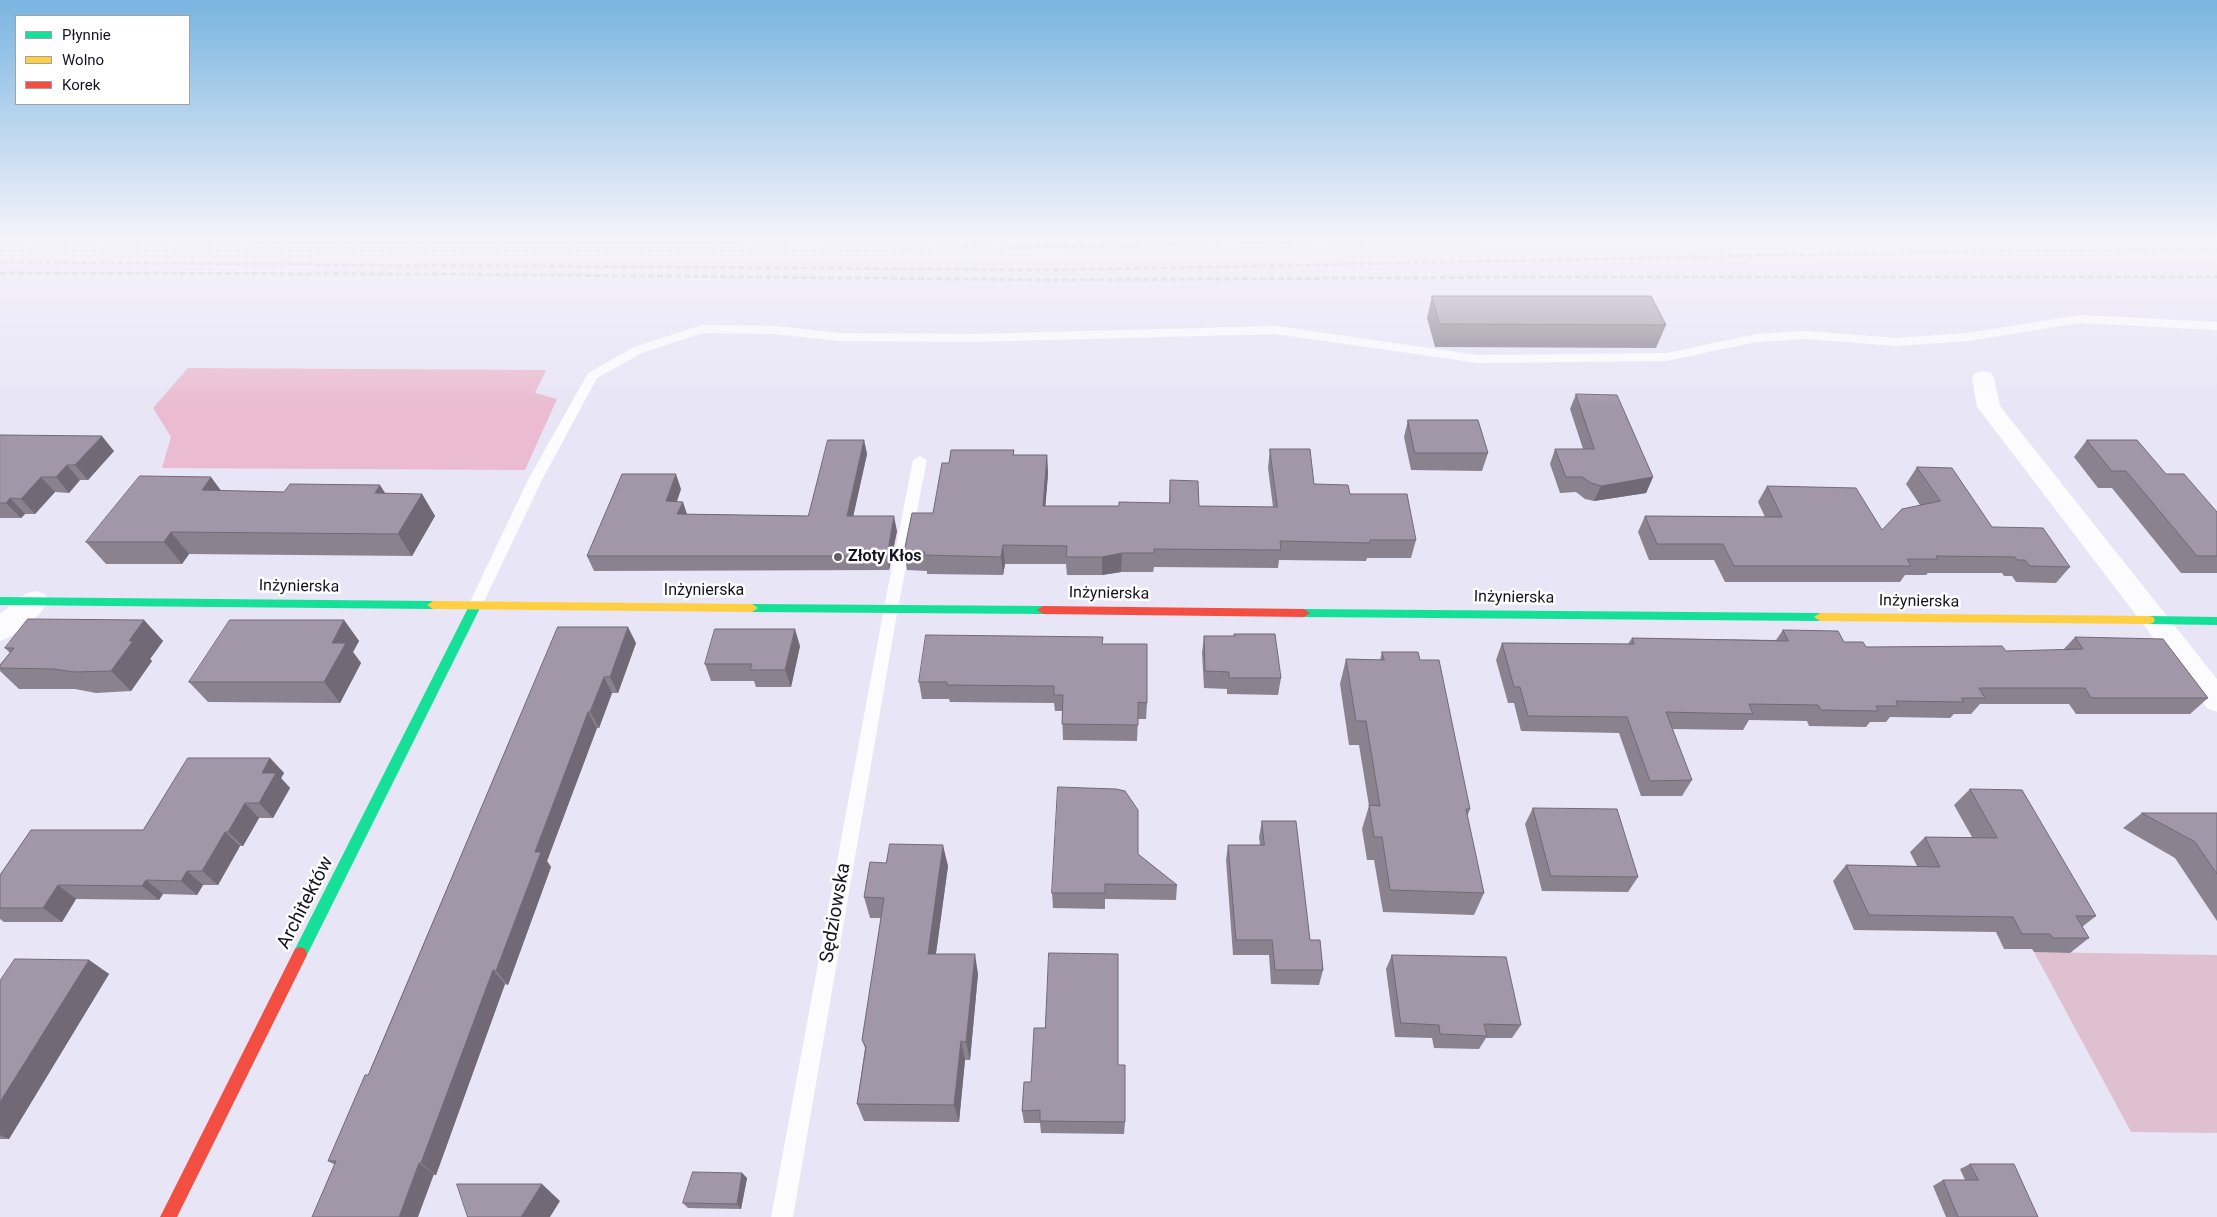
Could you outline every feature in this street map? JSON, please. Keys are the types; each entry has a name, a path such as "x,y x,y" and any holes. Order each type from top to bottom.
{"street":[{"path":"1983,378 1988,407 2217,700"},
{"name":"Inżynierska","path":"0,601 2217,621"},
{"path":"0,630 36,601"},
{"name":"Architektów","path":"168,1217 475,606"}],"lane":[{"path":"475,606 535,480 592,376 638,350 702,329 774,330 840,337 954,338 1276,330 1478,358 1667,357 1756,338 1806,335 1897,342 1959,338 2080,318 2217,326"},
{"name":"Sędziowska","path":"782,1217 890,608 920,460"}],"shaded area":[{"path":"188,368 546,370 535,393 557,399 525,470 162,468 171,437 153,408"},
{"path":"2034,952 2217,955 2217,1133 2131,1132"}],"building":[{"path":"1432,296 1651,296 1666,325 1440,324"},
{"path":"1576,394 1617,395 1653,477 1601,486 1591,483 1582,477 1566,477 1555,449 1594,449"},
{"path":"1408,420 1478,420 1488,453 1415,453"},
{"path":"0,435 102,436 75,465 67,465 56,477 41,477 21,499 10,498 6,503 0,503"},
{"path":"828,440 864,440 847,516 894,516 887,556 587,556 622,474 676,474 666,501 683,502 677,514 808,516"},
{"path":"2087,440 2137,440 2166,474 2184,474 2217,512 2217,556 2197,556 2126,471 2112,471"},
{"path":"1270,449 1310,449 1314,484 1348,485 1350,494 1407,494 1416,540 1370,540 1370,543 1280,541 1281,550 1154,549 1154,553 1122,553 1102,557 1066,557 1067,546 1003,545 1001,557 924,555 925,552 904,552 912,513 933,513 942,463 949,463 951,450 1014,450 1013,455 1047,455 1043,506 1119,506 1119,502 1170,503 1170,480 1198,481 1199,506 1277,507"},
{"path":"1917,467 1952,468 1992,527 2043,528 2070,567 2030,566 2025,560 2017,560 2015,557 1936,556 1938,559 1907,559 1911,566 1734,566 1723,544 1657,544 1645,516 1782,517 1767,486 1856,488 1882,530 1902,509 1940,501"},
{"path":"140,476 211,477 202,490 284,492 290,484 380,485 375,493 422,494 398,534 171,532 164,542 86,542"},
{"path":"28,619 144,620 129,641 133,641 111,671 75,672 54,669 0,668 0,665 14,648 5,648"},
{"path":"230,620 344,620 332,643 346,643 324,682 189,682"},
{"path":"558,627 628,627 610,677 604,677 590,712 588,712 535,852 541,852 496,971 493,970 399,1217 312,1217 336,1161 328,1161 365,1075 368,1075"},
{"path":"715,629 795,629 785,670 750,670 752,664 705,664"},
{"path":"1783,630 1838,631 1844,642 1863,642 1866,647 2002,646 2006,651 2083,649 2075,637 2163,639 2208,698 2091,698 2085,688 1979,688 1985,698 1961,698 1964,702 1896,701 1898,706 1876,706 1878,711 1821,710 1818,705 1749,704 1753,714 1666,712 1692,780 1650,781 1627,717 1528,716 1520,687 1514,687 1502,643 1634,644 1632,638 1788,641"},
{"path":"1234,634 1275,634 1281,678 1229,678 1229,672 1205,671 1204,636 1235,636"},
{"path":"926,635 1103,637 1102,644 1147,644 1147,703 1138,702 1138,725 1062,724 1063,695 1054,695 1054,686 947,685 947,682 919,682"},
{"path":"1382,652 1418,652 1420,660 1439,660 1470,809 1466,809 1484,893 1390,890 1382,837 1374,837 1369,805 1380,806 1366,721 1356,721 1346,659 1384,660"},
{"path":"188,758 270,758 262,773 276,773 259,803 245,803 202,871 187,871 181,881 146,880 142,886 58,885 43,908 0,908 0,875 31,830 143,830"},
{"path":"1058,787 1125,791 1138,810 1138,854 1177,885 1105,884 1105,893 1052,893"},
{"path":"1970,789 2022,790 2096,916 2076,916 2089,938 2053,938 2050,934 2022,934 2013,917 1869,915 1846,865 1940,867 1925,837 1997,838"},
{"path":"1533,808 1617,809 1638,877 1551,876"},
{"path":"2142,813 2217,813 2217,874 2195,842"},
{"path":"1262,821 1296,821 1310,940 1320,940 1323,970 1275,970 1272,940 1236,940 1228,845 1264,845"},
{"path":"890,844 943,845 928,954 975,954 966,1042 961,1041 954,1105 857,1104 866,1047 862,1040 884,898 864,897 870,862 886,863"},
{"path":"1049,953 1118,954 1118,1065 1125,1065 1125,1122 1040,1121 1040,1110 1022,1111 1024,1082 1031,1082 1034,1028 1045,1028"},
{"path":"1392,955 1506,957 1521,1025 1484,1024 1487,1036 1440,1034 1439,1025 1401,1023"},
{"path":"15,959 89,960 0,1102 0,981"},
{"path":"1970,1164 2014,1164 2038,1217 1958,1217 1943,1180 1978,1180"},
{"path":"693,1172 742,1173 737,1204 683,1203"},
{"path":"457,1184 542,1184 521,1217 468,1217"}],"traffic: fast":[{"path":"0,601 433,605"},
{"path":"300,954 475,606"},
{"path":"752,608 1043,610"},
{"path":"1304,613 1820,617"},
{"path":"2149,620 2217,621"}],"traffic: slow":[{"path":"433,605 752,608"},
{"path":"1820,617 2149,620"}],"traffic: jam":[{"path":"1043,610 1304,613"},
{"path":"168,1217 300,954"}],"place":[{"name":"Złoty Kłos","path":"838,557"}]}
